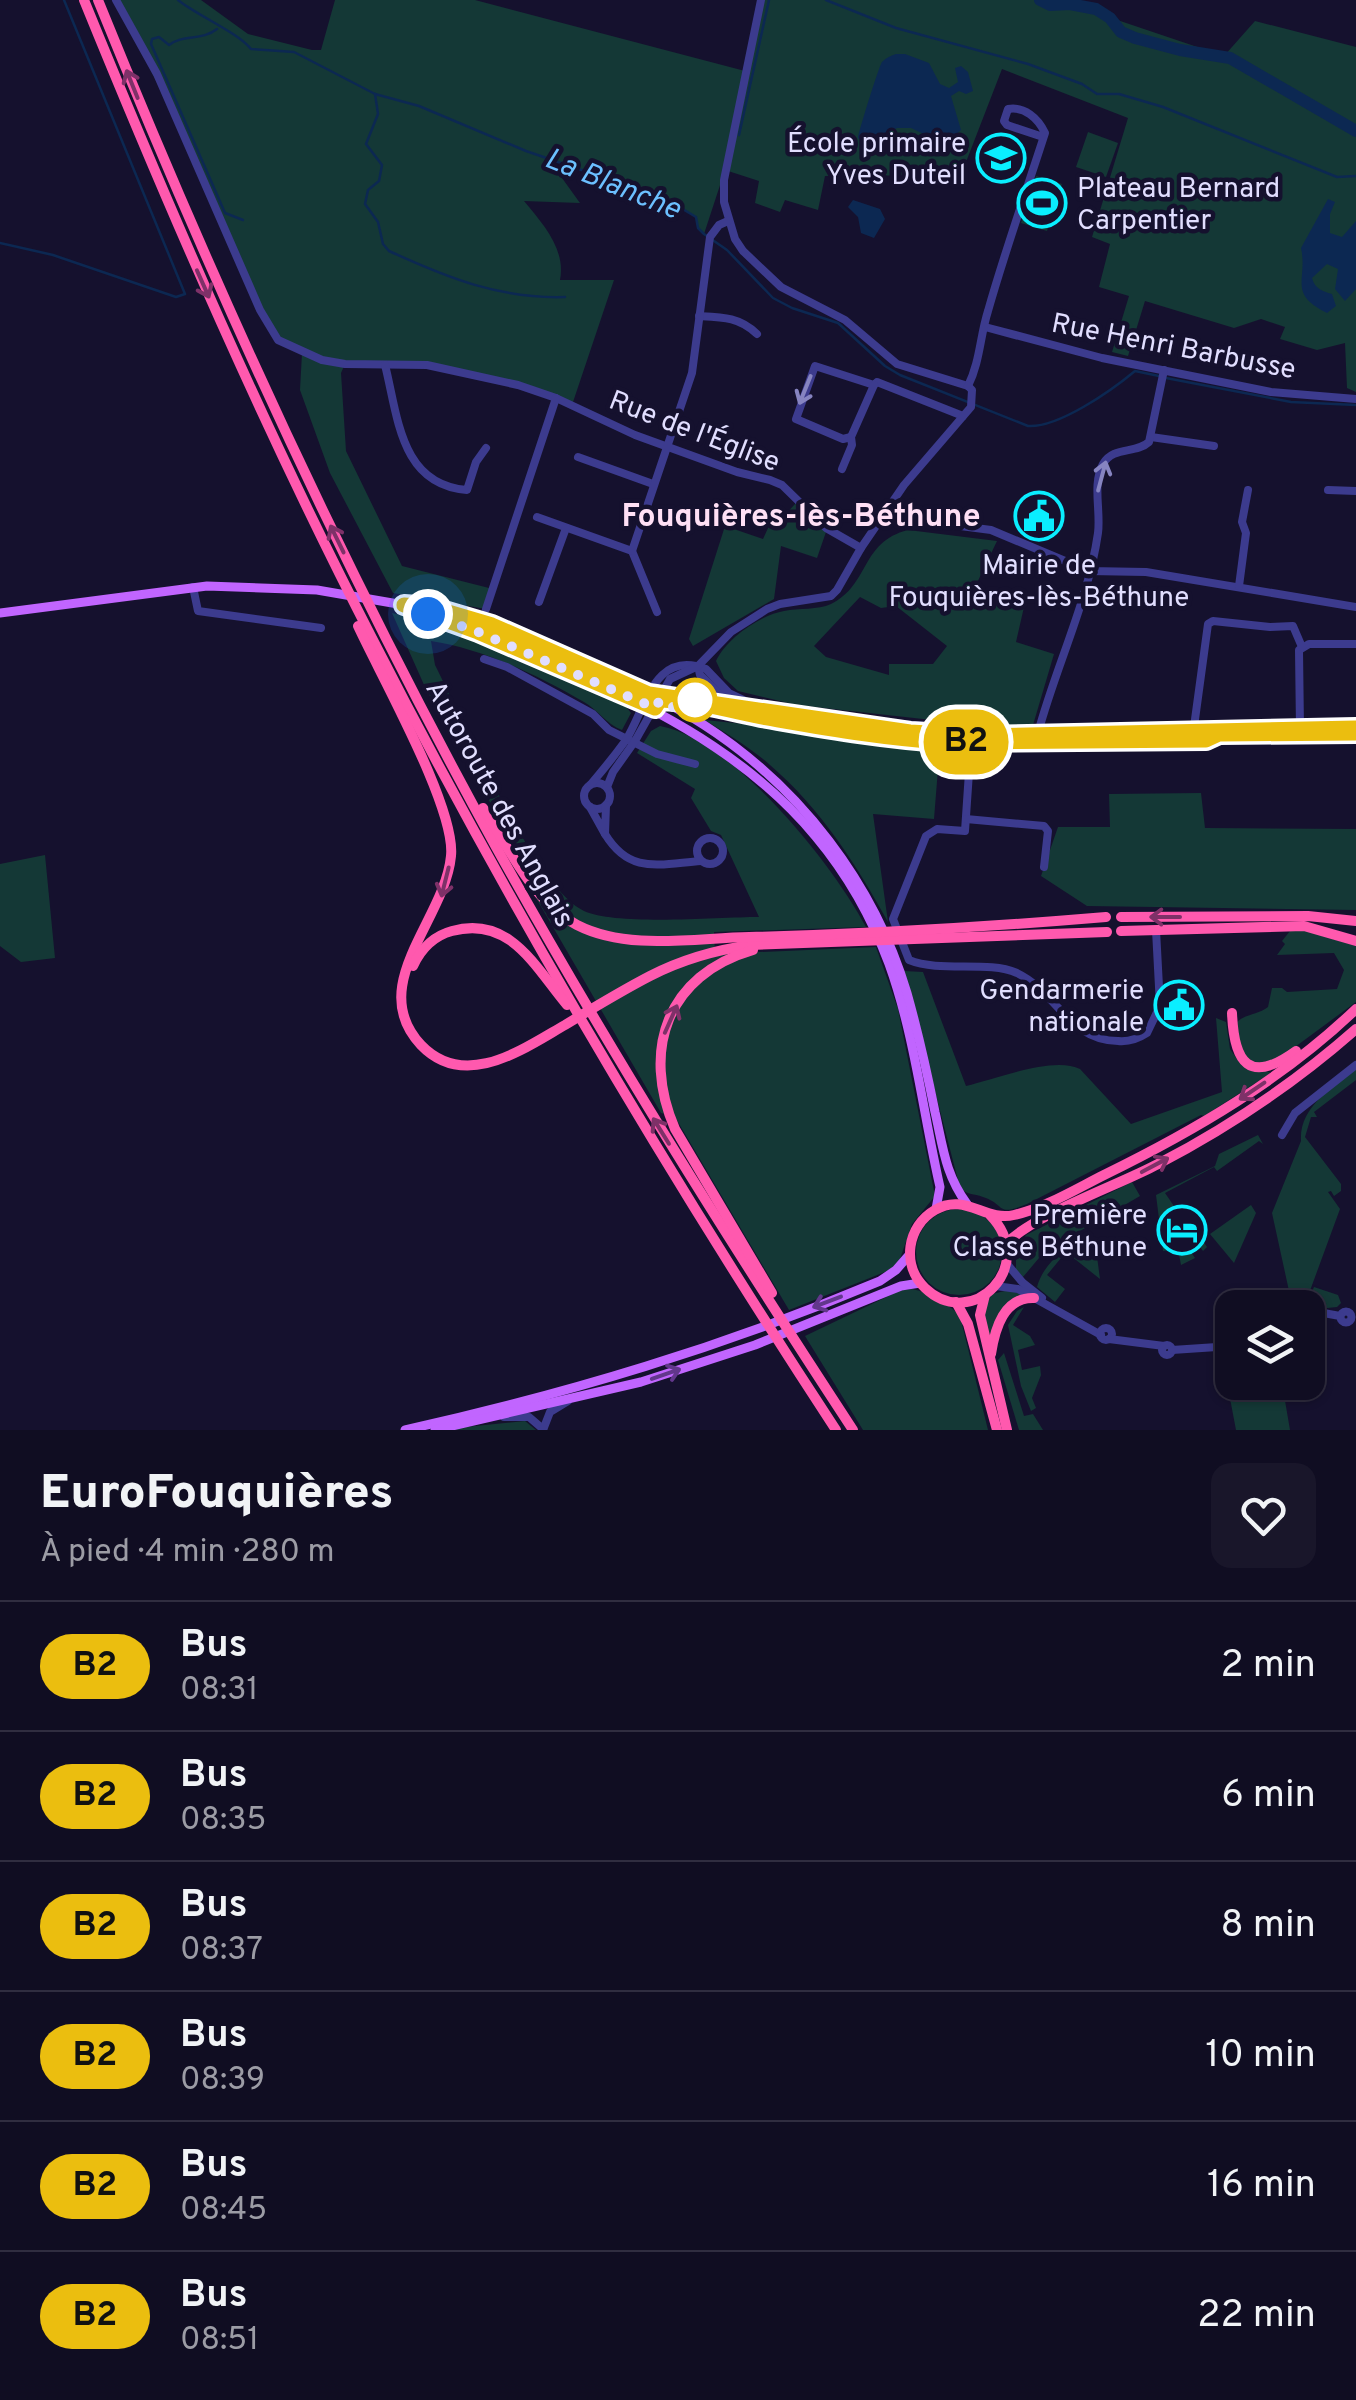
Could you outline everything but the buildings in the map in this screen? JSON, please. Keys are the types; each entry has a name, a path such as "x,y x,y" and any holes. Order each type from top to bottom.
{"highway":[{"name":"Autoroute des Anglais","path":"84,0 234,353 340,574 484,850 583,1024 836,1430"},
{"name":"Autoroute des Anglais","path":"98,0 161,156 265,390 438,739 654,1120 853,1430"},
{"path":"340,574 358,626 434,788 451,834 451,856 441,899 412,952 402,983 401,1002 412,1032 436,1056 470,1066 502,1060 625,987 696,951 776,940"},
{"path":"438,739 530,882 553,909 598,934 636,940 776,940 1106,932"},
{"path":"1121,917 1308,916 1356,921"},
{"path":"919,934 1106,917"},
{"path":"1122,931 1304,926 1356,941"},
{"path":"553,1029 495,1055 461,1059 440,1052 418,1030 410,1013 408,981 415,961 422,950 444,933 475,927 504,934 520,946 583,1024"},
{"path":"773,1301 676,1129 661,1089 659,1058 672,1010 705,972 776,940"},
{"path":"990,1214 1008,1243 1007,1264 996,1286 985,1294 956,1302 936,1296 920,1283 910,1254 916,1228 936,1209 967,1204 990,1214 1014,1215 1046,1203 1146,1154 1234,1103 1356,1009"},
{"path":"1232,1014 1235,1049 1252,1066 1279,1063 1327,1034"},
{"path":"1008,1243 1028,1226 1130,1178 1222,1128 1356,1029"},
{"path":"985,1294 980,1316 1008,1430"},
{"path":"990,1364 993,1338 1003,1315 1015,1301 1034,1298"},
{"path":"956,1302 968,1324 997,1430"}],"main road":[{"path":"0,613 193,588 262,586 317,590 404,605 705,725 769,774 806,812 851,872 885,936 907,994 950,1177 967,1204"},
{"path":"657,704 764,785 815,838 854,893 887,960 907,1023 940,1187 936,1209"},
{"path":"404,1430 584,1387 746,1334 880,1281 910,1254"},
{"path":"435,1430 642,1382 810,1324 901,1286 920,1283"}],"street":[{"name":"Rue de l'Église","path":"116,0 157,74 266,322 278,340 322,360 426,365 518,385 556,398 667,447 782,485 826,528 860,548"},
{"path":"761,0 725,170 728,221 743,252 781,287 846,320 897,364 968,386"},
{"path":"701,862 644,865 629,861 614,850 584,793 631,739 670,679 698,666 731,632 767,610 780,604 831,596 904,486 972,404 968,386 986,318 1043,137 1042,125 1031,114 1008,109 1004,121 1007,125 1043,137"},
{"path":"632,551 692,373 710,238 719,224 728,221"},
{"path":"698,316 731,318 747,324 757,334"},
{"name":"Rue Henri Barbusse","path":"986,327 1163,375 1271,392 1356,399"},
{"path":"385,365 407,454 423,473 434,481 467,490 476,462 486,448"},
{"path":"850,437 843,439 796,418 815,366 874,386"},
{"path":"1038,742 1038,731 1085,594 1098,530 1097,501 1104,462 1112,454 1142,449 1150,437 1163,375"},
{"path":"842,469 852,444 850,437 877,382 963,416"},
{"path":"486,608 556,398"},
{"path":"1150,437 1214,446"},
{"path":"578,457 653,484"},
{"path":"1240,586 1246,533 1242,522 1248,490"},
{"path":"1328,490 1356,491"},
{"path":"884,516 991,530 1089,571 1146,572 1356,608"},
{"path":"537,517 632,551 657,612"},
{"path":"539,602 566,528"},
{"path":"193,588 198,611 321,628"},
{"path":"1193,735 1208,624 1213,621 1293,626 1302,647"},
{"path":"1302,647 1356,644"},
{"path":"1300,729 1296,656 1302,647"},
{"path":"484,660 507,667 657,754 695,764"},
{"path":"698,666 700,674 739,712 918,741 1038,742 1356,728"},
{"path":"605,834 610,798 607,788 613,772 658,677 671,668 706,669 729,693 752,704 924,728 1356,739"},
{"path":"971,742 964,830 937,829 926,836 894,924 909,960 1013,971 1036,986 1075,1027 1104,1040 1123,1042 1147,1033 1157,1017 1160,998 1156,930"},
{"path":"591,784 600,783 607,788"},
{"path":"590,806 606,805"},
{"path":"966,819 1044,826 1048,832 1044,866"},
{"path":"1282,1134 1295,1113 1356,1064"},
{"path":"1007,1264 1048,1305"},
{"path":"996,1286 1018,1288 1123,1340 1164,1349 1215,1347"},
{"path":"1325,1315 1340,1316 1345,1312 1354,1317"},
{"path":"500,1416 529,1418 543,1430 550,1412 572,1399"}],"green space":[{"path":"116,0 201,0 248,34 321,50 335,0 475,0 745,71 761,0 1058,0 1224,56 1255,21 1356,47 1356,392 1347,388 1345,343 1317,350 1280,339 1285,327 1261,319 1234,328 1145,301 1128,356 1112,352 1129,296 1099,287 1110,244 1092,237 1128,118 1002,69 961,175 825,176 818,210 785,200 780,212 755,203 759,181 725,170 704,234 696,217 666,199 555,161 580,203 524,201 556,247 560,280 614,280 572,405 427,365 345,364 341,373 346,451 402,566 493,589 486,609 393,593 330,473 300,390 302,353 278,340 266,322 207,184"},
{"path":"1088,132 1118,143 1106,177 1076,167"},
{"name":"Plateau Bernard Carpentier","path":"1036,176 1062,184 1047,231 1021,223"},
{"path":"796,503 826,532 817,558 781,546 774,599 693,646 689,639 725,526 763,539 774,515 782,518"},
{"path":"908,530 997,541 976,585 1024,607 1016,642 1054,654 1033,725 995,727 797,705 738,691 724,678 716,661 736,637 775,613 820,607 844,596 881,544","holes":["860,597 881,608 896,606 947,646 933,664 889,664 889,675 826,657 814,646"]},
{"path":"392,613 453,628 621,700 631,713 622,730 584,702 529,673 470,650 431,641 435,665 501,800 544,871 584,911 643,919 759,917 721,835 711,831 691,798 695,789 637,753 651,731 660,726 688,736 718,754 749,779 806,839 866,927 714,932 715,954 876,947 898,1009 935,1196 912,1224 900,1259 890,1270 789,1310 675,1117 661,1113 532,891 540,881 481,788 425,687"},
{"path":"705,720 940,744 934,819 873,814 888,922 850,858 805,800 763,759"},
{"path":"1201,793 1205,828 1356,829 1356,910 1087,906 1041,876 1058,827 1110,827 1109,794"},
{"path":"45,855 55,958 21,962 0,946 0,864"},
{"path":"1299,929 1356,946 1356,1002 1276,1061 1258,1064 1242,1055 1236,1023 1268,1007 1272,988 1287,992 1337,989 1344,970 1334,953 1277,955 1290,931"},
{"path":"904,971 923,972 966,1086 1040,1067 1069,1066 1080,1069 1131,1124 1222,1092 1216,1018 1226,1022 1230,1049 1237,1059 1271,1073 1204,1116 1027,1204 1005,1210 960,1188"},
{"path":"1356,1068 1356,1080 1314,1112 1317,1117 1311,1117 1305,1137 1341,1184 1341,1191 1334,1196 1328,1192 1340,1209 1310,1290 1289,1290 1272,1213 1301,1141 1305,1118 1319,1099"},
{"path":"1258,1135 1263,1144 1259,1141 1217,1171 1214,1167 1165,1193 1176,1209 1180,1207 1207,1247 1203,1251 1175,1213 1168,1218 1195,1258 1181,1265 1178,1249 1163,1251 1156,1195 1215,1166 1219,1154"},
{"path":"1132,1182 1140,1196 1044,1252 1023,1277 1016,1270 1016,1255 1026,1235"},
{"path":"1251,1205 1256,1213 1234,1263 1210,1234"},
{"path":"951,1209 967,1209 990,1221 999,1235 999,1269 990,1283 967,1295 951,1295 935,1288 923,1276 916,1260 916,1244 923,1228 935,1216"},
{"path":"1083,1236 1096,1249 1100,1279 1066,1252 1047,1275 1065,1289 1055,1302 1037,1287 1040,1279 1055,1257"},
{"path":"912,1289 938,1299 960,1316 988,1430 863,1430 805,1336 901,1290"},
{"path":"1009,1290 1023,1295 988,1339 984,1309 992,1294"},
{"path":"1325,1291 1338,1295 1341,1303 1325,1308"},
{"path":"1024,1307 1013,1325 1030,1336 1035,1345 1018,1350 1022,1370 1040,1366 1041,1375 1032,1398 1036,1408 1031,1411 1021,1386 1008,1325"},
{"path":"1004,1353 1024,1416 1033,1414 1043,1430 1019,1430 998,1360"},
{"path":"1230,1400 1285,1400 1290,1430 1236,1430"},
{"path":"525,1421 536,1430 435,1430"}],"water":[{"path":"896,54 929,63 940,84 949,88 958,82 955,68 961,66 968,72 973,91 959,91 951,96 961,130 945,144 911,128 897,128 883,136 871,135 862,142 858,138 882,62"},
{"path":"1328,199 1335,202 1330,214 1330,233 1342,237 1356,221 1356,289 1345,301 1335,289 1338,269 1327,264 1312,278 1319,289 1332,294 1336,306 1327,313 1303,292 1301,248"},
{"path":"853,200 880,209 885,219 874,238 861,233 858,217 848,207"}],"waterway":[{"path":"0,243 53,255 176,297 185,294 64,0"},
{"name":"La Blanche","path":"178,0 251,49 294,52 375,94 419,106 526,151 666,199 696,217 698,228 727,250 773,298 838,323 900,375 1028,426 1069,415 1135,371 1159,376"},
{"path":"739,135 769,0"},
{"path":"826,0 896,28 1028,64 1082,84 1097,94 1119,94 1163,107 1337,177 1356,176"},
{"path":"1040,0 1050,5 1096,9 1121,32 1135,38 1230,58 1356,131"},
{"path":"217,29 169,45 159,37 152,39 151,44 225,213 243,220"},
{"path":"375,94 378,114 366,144 382,165 379,181 368,190 365,204 378,222 383,244 389,251 475,285 518,294 565,297"},
{"name":"La Blanche","path":"1166,378 1291,402 1356,405"}],"bus line":[{"name":"B2","path":"1356,728 979,736 910,732 649,694 492,625 431,607 404,605 478,632 655,708 660,700 686,701 765,717 944,742 1206,740 1219,734 1356,733"}],"place":[{"name":"École primaire Yves Duteil","path":"1001,158"},
{"name":"Plateau Bernard Carpentier","path":"1042,203"},
{"name":"Mairie de Fouquières-lès-Béthune","path":"1039,516"},
{"name":"Gendarmerie nationale","path":"1179,1005"},
{"name":"Première Classe Béthune","path":"1182,1230"}],"district":[{"name":"Fouquières-lès-Béthune","path":"801,515"}],"route":[{"path":"428,614 655,708 660,700 686,714 695,700"}]}
